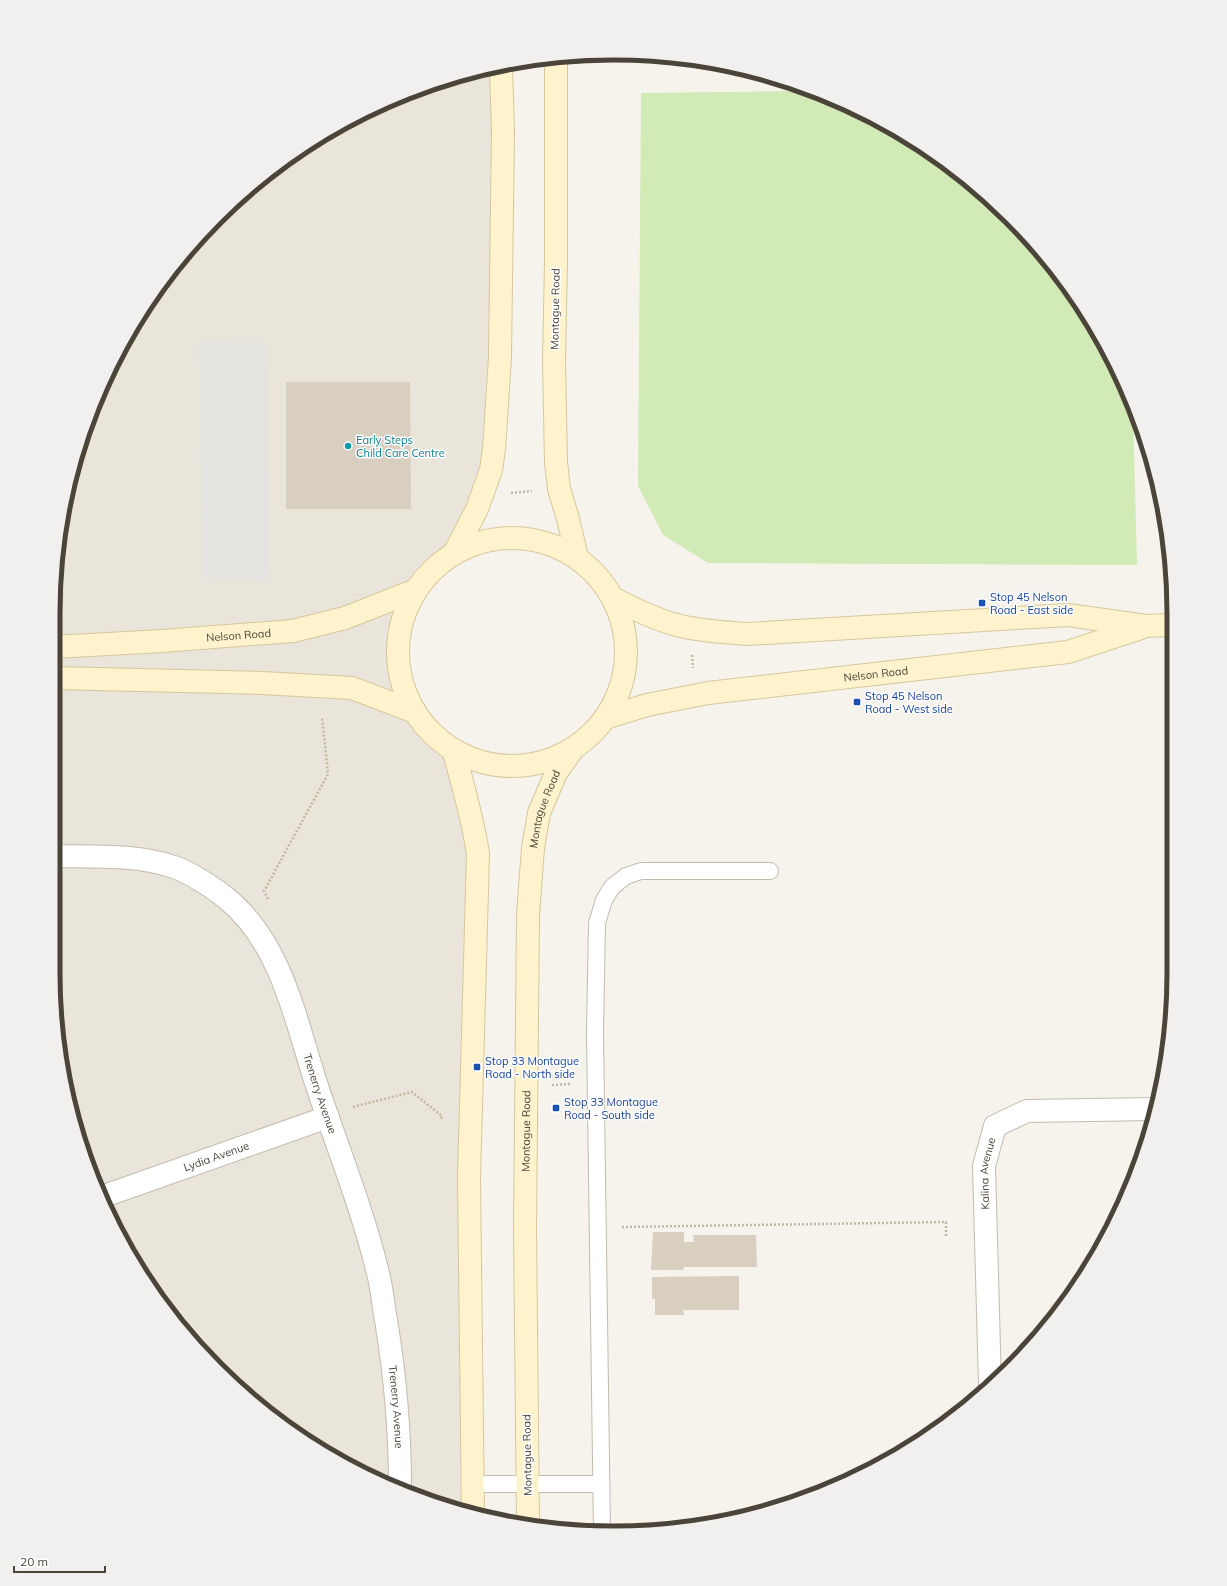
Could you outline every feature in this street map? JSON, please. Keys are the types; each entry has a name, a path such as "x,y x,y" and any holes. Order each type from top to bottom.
{"main road":[{"name":"Montague Road","path":"556,63 556,261 554,361 556,462 559,489 577,557"},
{"path":"454,554 477,509 490,470 494,449 500,356 503,132 501,72"},
{"path":"506,536 525,537 544,541 577,557 604,583 613,598 624,628 626,660 619,690 613,705 605,718 585,740 573,749 547,761 534,765 506,767 479,763 454,752 438,741 425,727 415,712 406,693 400,672 399,651 401,630 407,609 416,590 433,570 454,554 470,544 488,538 506,536"},
{"name":"Nelson Road","path":"60,647 293,631 345,618 416,590"},
{"name":"Nelson Road","path":"613,598 648,615 673,624 716,632 747,634 1068,615 1146,626 1167,625"},
{"name":"Nelson Road","path":"605,718 647,705 708,693 1068,652 1146,626"},
{"path":"60,678 270,683 344,687 352,688 415,712"},
{"name":"Montague Road","path":"528,1519 525,1228 528,915 533,848 539,813 556,773 573,749"},
{"path":"454,752 471,817 478,854 469,1178 473,1508"}],"street":[{"name":"Trenerry Avenue","path":"60,856 131,859 155,862 176,867 227,898 250,921 268,948 284,985 349,1176 378,1274 390,1348 396,1404 400,1483"},
{"name":"Kalina Avenue","path":"990,1378 984,1166 995,1126 1027,1111 1150,1109"},
{"name":"Lydia Avenue","path":"107,1195 328,1117"}],"lane":[{"path":"602,1526 595,1033 597,923 604,900 612,888 626,876 641,871 770,871"},
{"path":"473,1484 601,1484"}],"path":[{"path":"508,493 539,490"},
{"path":"271,904 264,891 328,774 322,717"},
{"path":"546,1085 575,1084"},
{"path":"328,1117 346,1108 412,1092 442,1116 441,1123"},
{"path":"618,1227 946,1222 946,1238"}],"shaded area":[{"path":"501,72 494,449 454,554 433,570 416,590 407,609 401,630 399,651 400,672 405,693 425,727 438,741 453,752 468,803 469,1507 436,1497 402,1484 337,1452 306,1433 249,1389 222,1364 174,1309 153,1280 117,1217 89,1150 79,1116 65,1045 61,1009 60,614 61,577 65,541 79,470 89,436 117,369 134,337 153,306 174,277 222,222 277,174 306,153 369,117 402,102 436,89"},
{"path":"199,341 266,343 270,581 202,577"}],"green space":[{"path":"797,91 858,117 921,153 978,197 1005,222 1053,277 1074,306 1110,369 1125,402 1133,424 1137,565 708,563 663,535 638,486 641,93"}],"building":[{"name":"Early Steps Child Care Centre","path":"286,382 410,382 411,509 286,509"},
{"path":"653,1232 684,1232 684,1242 694,1242 693,1235 756,1235 757,1267 684,1267 683,1270 651,1270"},
{"path":"739,1276 739,1310 683,1310 684,1315 655,1315 655,1299 652,1299 652,1277"}],"place":[{"name":"Early Steps Child Care Centre","path":"348,446"},
{"name":"Stop 45 Nelson Road - East side","path":"982,603"},
{"name":"Stop 45 Nelson Road - West side","path":"857,702"},
{"name":"Stop 33 Montague Road - North side","path":"477,1067"},
{"name":"Stop 33 Montague Road - South side","path":"556,1108"}]}
